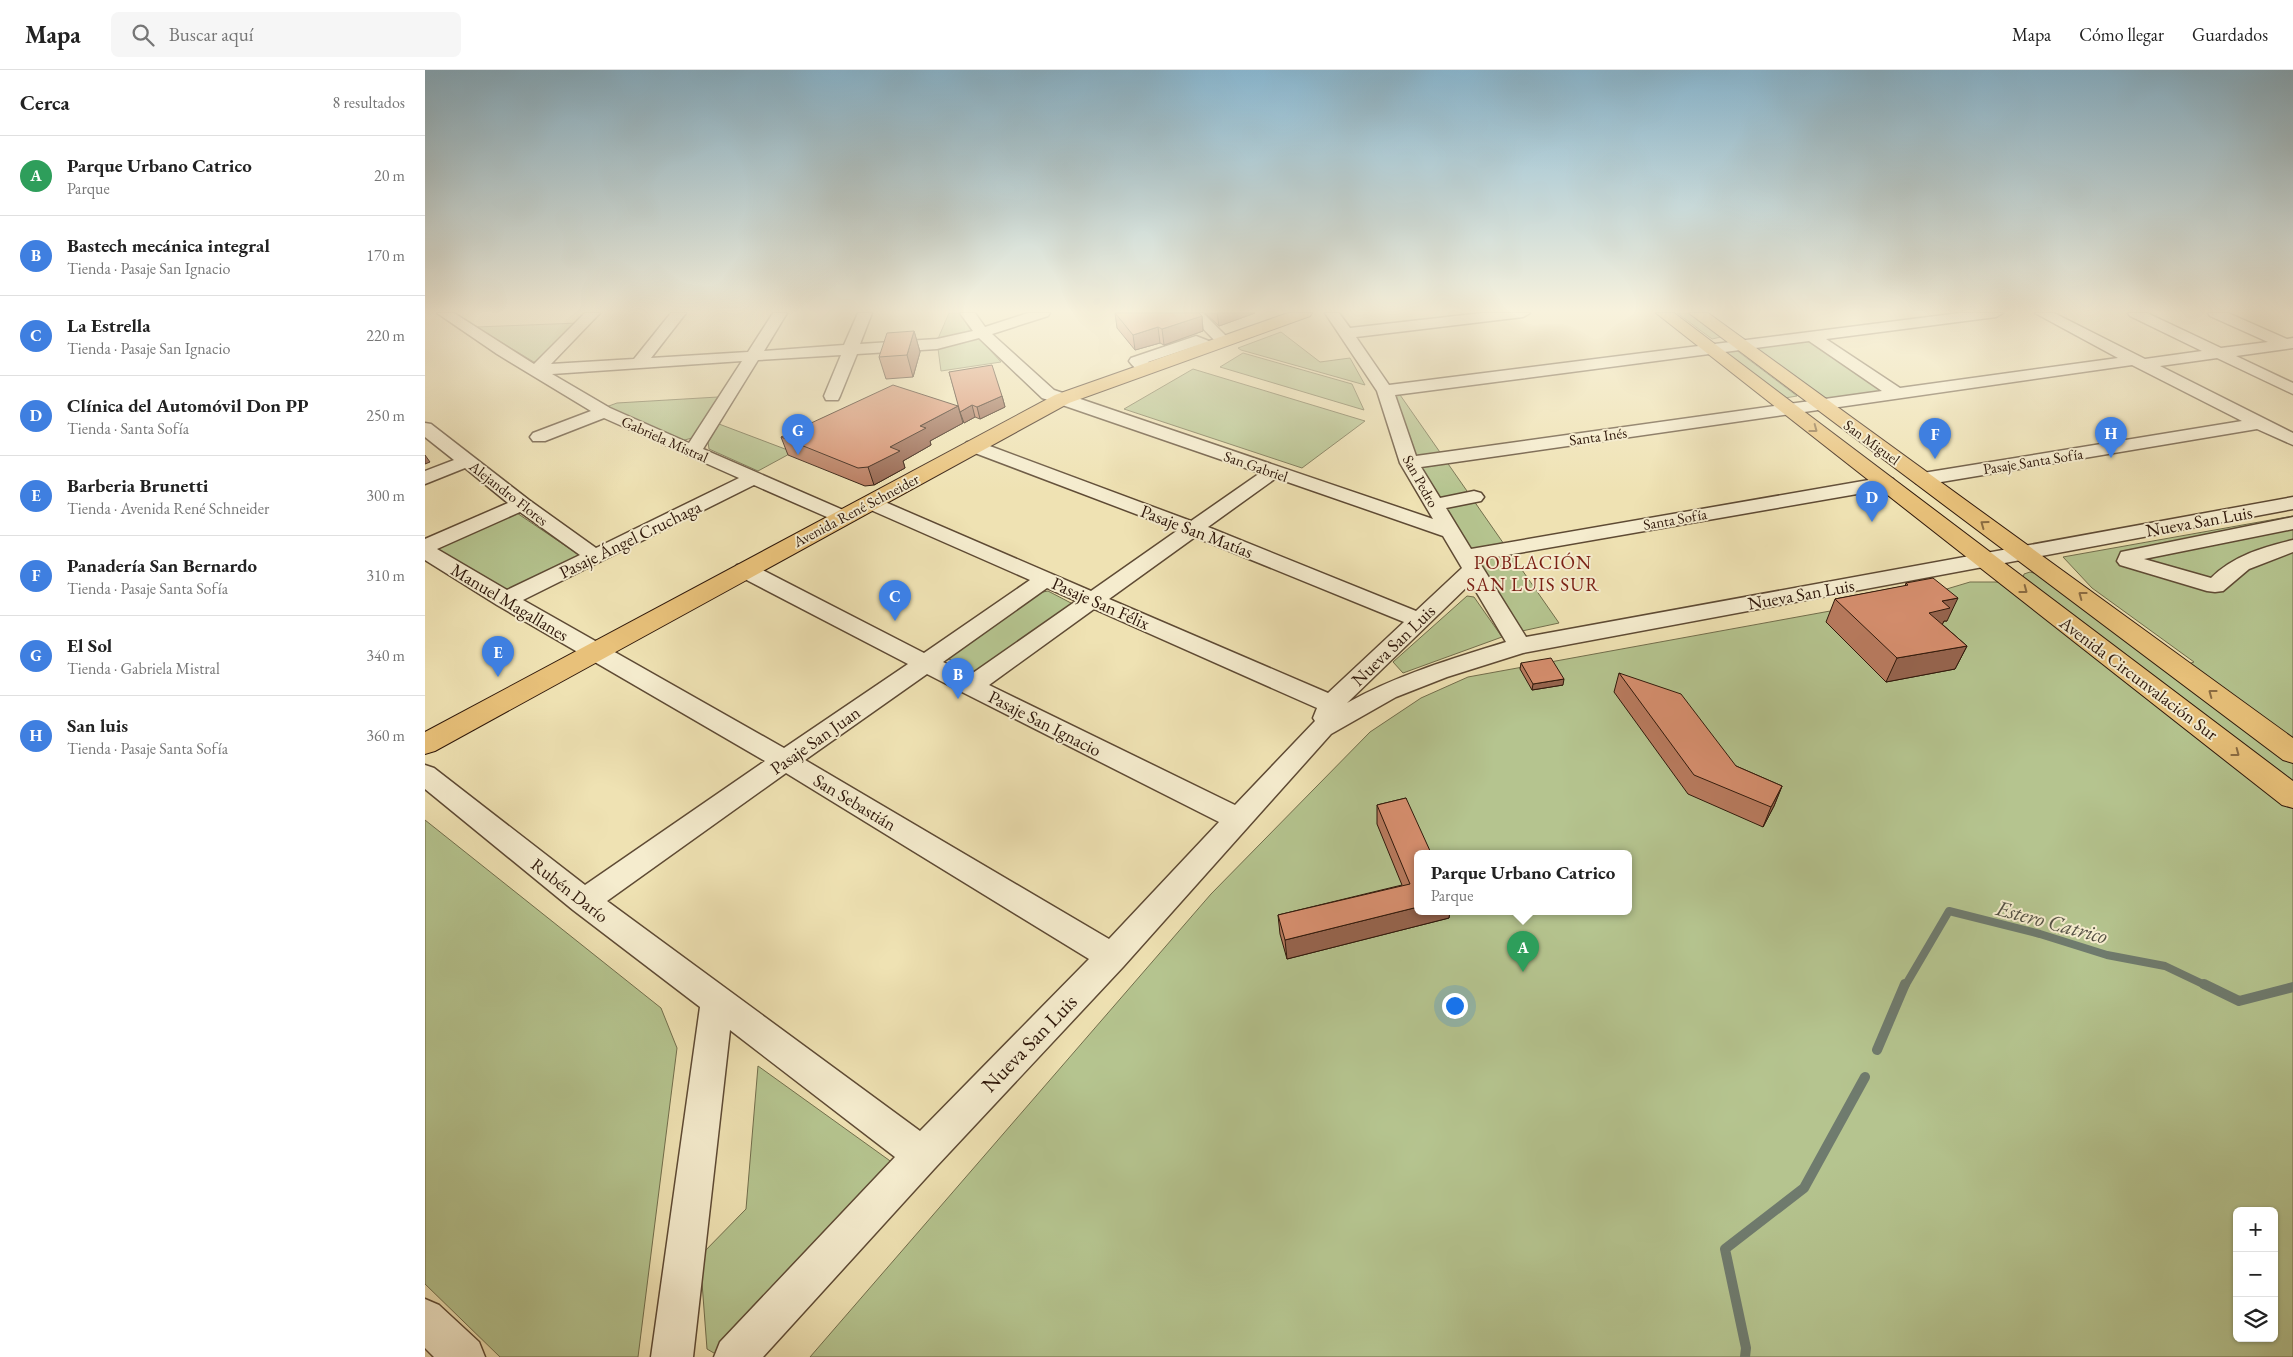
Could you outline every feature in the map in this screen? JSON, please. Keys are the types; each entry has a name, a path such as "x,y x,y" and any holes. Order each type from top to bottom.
{"main road":[{"name":"Avenida René Schneider","path":"425,744 973,446 1063,399 1135,373"},
{"name":"San Miguel","path":"1742,373 1985,560"},
{"name":"San Miguel","path":"1778,373 2023,553"},
{"name":"Avenida Circunvalación Sur","path":"2023,553 2293,754"},
{"name":"Avenida Circunvalación Sur","path":"1985,560 2289,789"}],"street":[{"name":"Gabriela Mistral","path":"542,373 604,412 843,517"},
{"path":"693,451 743,373"},
{"path":"832,396 841,373"},
{"name":"San Gabriel","path":"1042,373 1029,377 1048,394 1451,532"},
{"name":"San Pedro","path":"1373,373 1385,391 1409,463 1520,646"},
{"path":"1385,391 1524,373"},
{"path":"1866,373 1896,393"},
{"name":"Santa Inés","path":"1409,463 1896,393 2052,373"},
{"path":"2161,373 2293,440"},
{"path":"2260,373 2293,389"},
{"path":"539,436 604,412"},
{"name":"Pasaje Santa Sofía","path":"1923,479 2261,424"},
{"name":"Alejandro Flores","path":"425,428 522,504 594,556"},
{"name":"Pasaje San Matías","path":"973,446 1193,528 1418,620"},
{"path":"425,478 467,461"},
{"path":"971,686 1273,472"},
{"name":"Pasaje Ángel Cruchaga","path":"505,600 754,478"},
{"name":"Santa Sofía","path":"1469,562 1886,483"},
{"path":"1434,505 1474,497"},
{"name":"Pasaje San Félix","path":"871,503 1093,600 1327,716"},
{"name":"Nueva San Luis","path":"1327,716 1439,671 1520,646 2293,503"},
{"path":"425,547 522,504"},
{"path":"2293,523 2128,556 2127,561 2215,586 2234,567 2249,559 2293,546"},
{"name":"Manuel Magallanes","path":"425,551 595,652"},
{"name":"Nueva San Luis","path":"735,1357 922,1155 1112,957 1238,819 1327,716 1418,620 1469,562"},
{"name":"Pasaje San Ignacio","path":"745,570 925,663 1238,819"},
{"name":"Pasaje San Juan","path":"585,902 1045,579"},
{"name":"San Sebastián","path":"595,652 786,760 1112,957"},
{"name":"Rubén Darío","path":"425,775 585,902 922,1155"},
{"path":"672,1357 717,1002"},
{"path":"425,1319 465,1357"}],"green space":[{"path":"1186,373 1206,373 1365,421 1302,468 1124,409"},
{"path":"1240,373 1314,373 1352,384 1364,410"},
{"path":"1323,373 1358,373 1365,385"},
{"path":"1752,373 1767,373 1797,396 1785,398"},
{"path":"1790,373 1860,373 1887,392 1828,401"},
{"path":"1398,392 1559,623 1522,631 1460,536 1409,450 1393,393"},
{"path":"718,397 692,438 681,441 606,407 617,403"},
{"path":"719,424 793,452 758,471 709,449 708,442"},
{"path":"514,511 582,557 507,593 430,548"},
{"path":"2293,516 2293,1357 810,1357 1211,894 1370,732 1421,698 1468,677 1940,591 1970,582 2001,582 2023,578 2024,574 2030,572 2037,574 2167,672 2194,662 2092,588 2063,557"},
{"path":"1048,591 1071,603 1069,609 979,674 943,656 1033,594"},
{"path":"1467,596 1474,597 1502,637 1403,673 1393,662"},
{"path":"425,820 661,1008 677,1048 638,1357 500,1357 425,1284"},
{"path":"758,1066 893,1163 719,1356 707,1349 700,1256 746,1209"}],"building":[{"path":"949,373 995,373 1002,396 977,407 972,405 960,412"},
{"path":"893,385 958,406 920,426 926,428 890,447 900,451 868,467 858,468 781,437"},
{"path":"1933,578 1958,598 1942,601 1950,608 1929,613 1967,646 1897,658 1835,599 1908,585 1906,583"},
{"path":"1551,658 1564,679 1533,684 1521,663"},
{"path":"1619,673 1681,694 1736,766 1782,786 1771,807 1694,775"},
{"path":"1406,798 1430,850 1414,850 1414,908 1285,940 1278,915 1410,884 1377,805"}],"waterway":[{"name":"Estero Catrico","path":"1905,986 1949,911 2040,934 2107,955 2165,966 2207,986"},
{"name":"Estero Catrico","path":"1877,1050 1905,984"},
{"name":"Estero Catrico","path":"2204,984 2239,1001 2293,987"},
{"name":"Estero Catrico","path":"1745,1357 1746,1348 1725,1249 1804,1188 1865,1077"}],"place":[{"name":"El Sol","path":"798,455"},
{"name":"San luis","path":"2111,458"},
{"name":"Panadería San Bernardo","path":"1935,459"},
{"name":"Clínica del Automóvil Don PP","path":"1872,522"},
{"name":"La Estrella","path":"895,621"},
{"name":"Barberia Brunetti","path":"498,677"},
{"name":"Bastech mecánica integral","path":"958,699"},
{"name":"Parque Urbano Catrico","path":"1523,972"}],"district":[{"name":"POBLACIÓN SAN LUIS SUR","path":"1533,573"}]}
